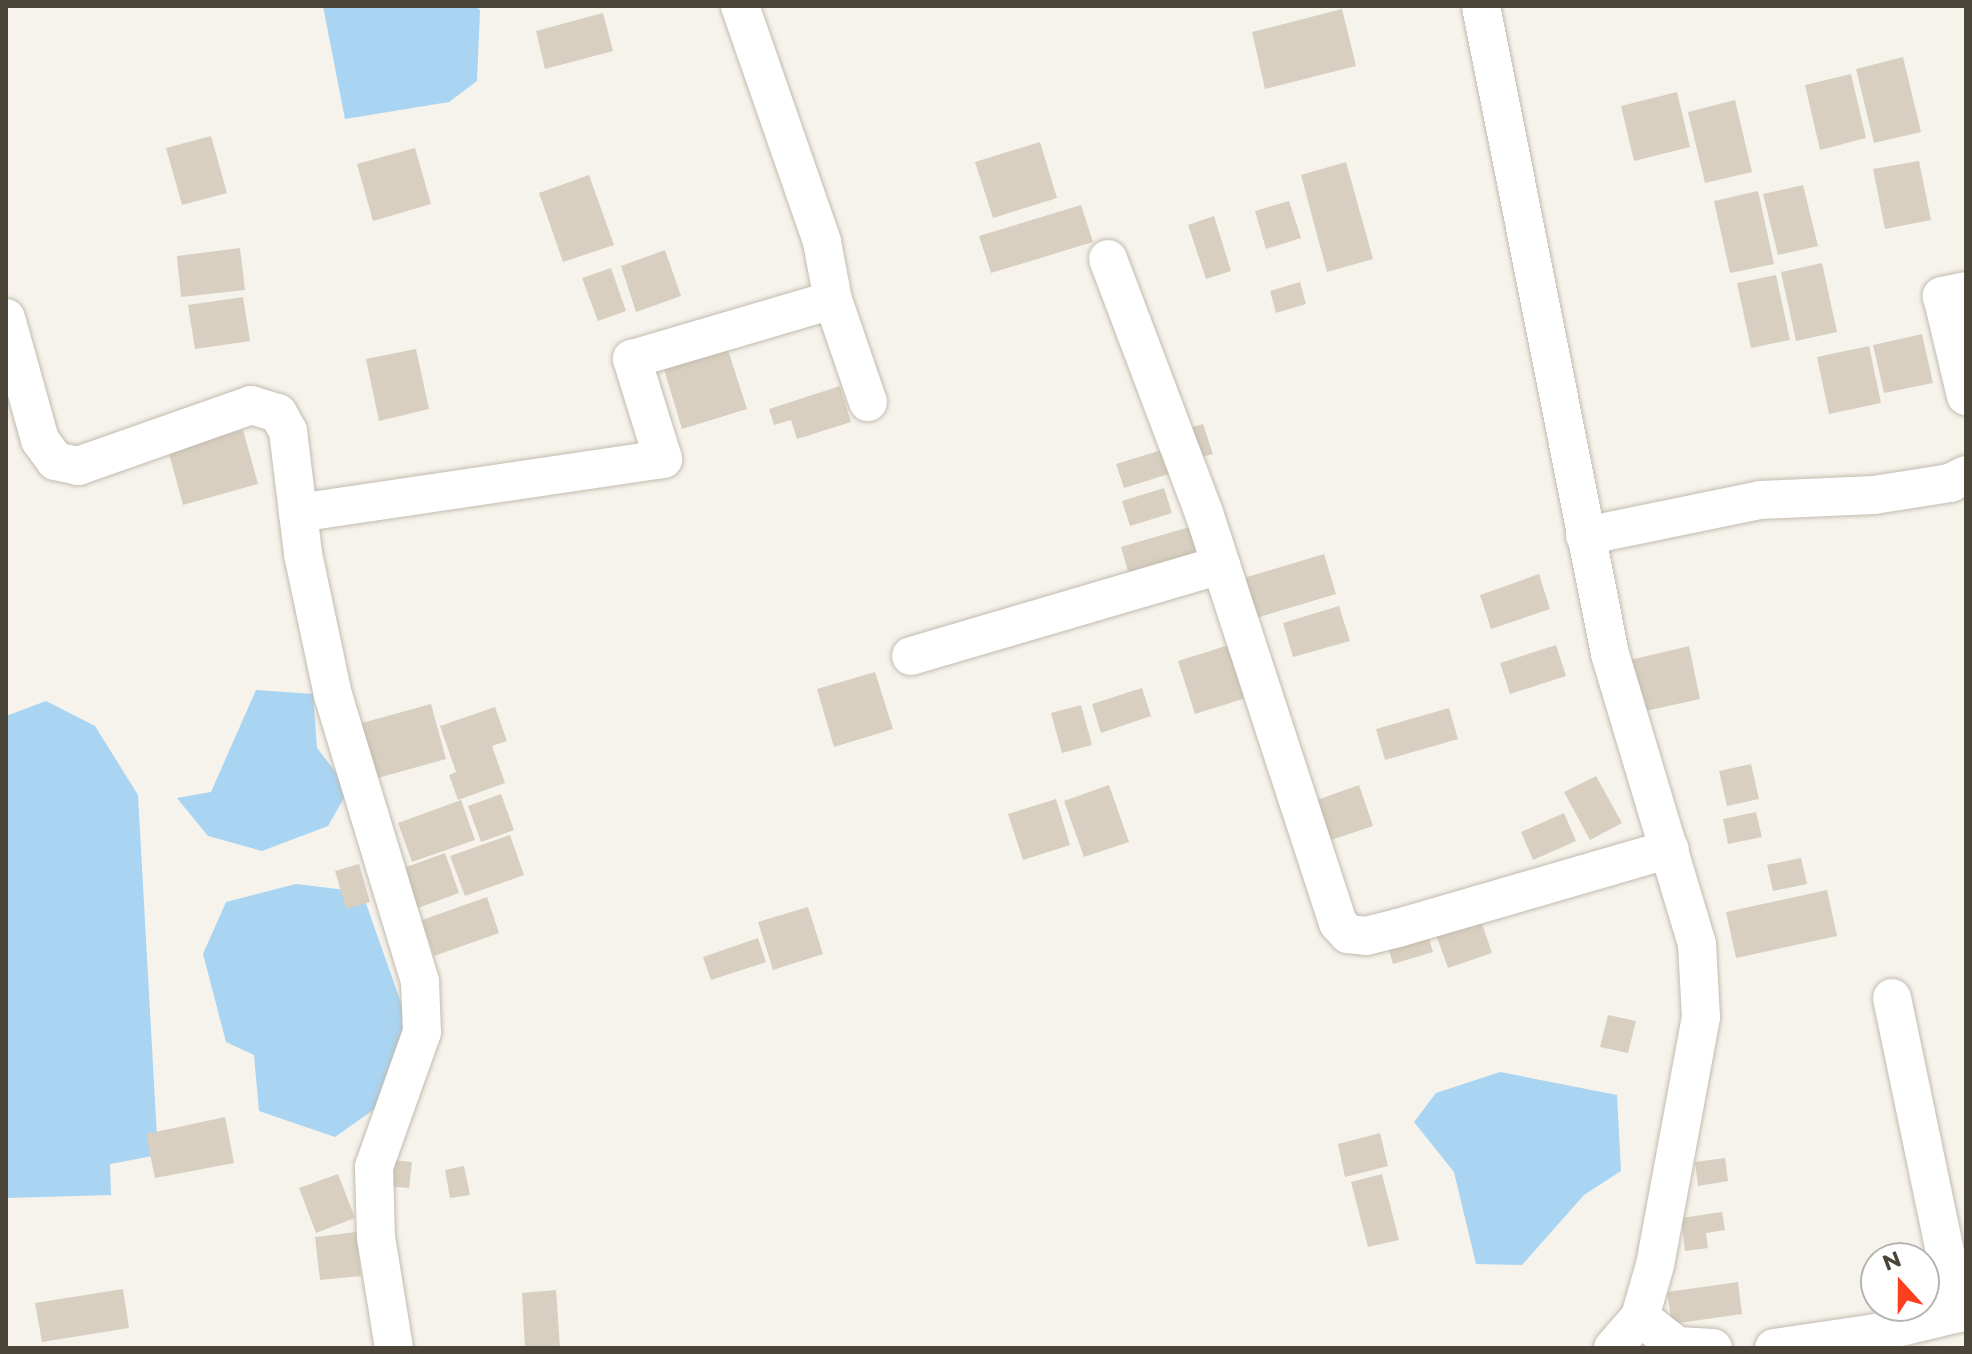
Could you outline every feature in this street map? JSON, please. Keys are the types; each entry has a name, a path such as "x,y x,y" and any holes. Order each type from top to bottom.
{"street":[{"path":"740,6 822,242 833,300 868,402"},
{"path":"1481,6 1585,536 1636,749 1670,849 1697,944 1701,1017 1644,1333"},
{"path":"1108,259 1221,565 1338,923 1348,934 1366,936 1398,928 1670,849"},
{"path":"1966,291 1942,296 1966,396"},
{"path":"298,513 663,459 632,359 833,300"},
{"path":"6,318 40,440 55,461 78,466 251,405 278,413 288,431 298,513 333,695 420,982 422,1032 374,1167 376,1237 394,1348"},
{"path":"1585,536 1760,500 1874,495 1950,483 1966,475"},
{"path":"911,656 1221,565"},
{"path":"1774,1348 1876,1333 1962,1312 1892,998"},
{"path":"1613,1348 1644,1333 1677,1346 1713,1348"}],"water":[{"path":"323,6 475,6 480,10 477,81 449,102 345,119"},
{"path":"256,690 313,694 317,748 349,789 328,826 262,851 208,836 177,798 211,792"},
{"path":"46,701 95,726 138,795 158,1155 110,1164 111,1195 6,1198 6,716"},
{"path":"296,884 362,892 406,1017 393,1096 335,1137 259,1111 254,1055 226,1042 203,954 226,902"},
{"path":"1500,1072 1617,1095 1621,1171 1584,1195 1522,1265 1476,1264 1454,1172 1414,1122 1436,1093"}],"building":[{"path":"1342,9 1356,66 1265,89 1252,32"},
{"path":"603,13 613,51 545,69 536,31"},
{"path":"1903,57 1921,132 1874,143 1856,69"},
{"path":"1851,74 1866,138 1820,150 1805,85"},
{"path":"1677,92 1690,147 1634,161 1621,106"},
{"path":"1735,100 1752,172 1705,183 1688,112"},
{"path":"211,136 227,193 182,205 166,148"},
{"path":"1040,142 1057,198 993,218 975,162"},
{"path":"415,148 431,204 373,221 357,164"},
{"path":"1919,161 1931,220 1885,229 1873,169"},
{"path":"1346,162 1373,259 1327,272 1301,175"},
{"path":"589,175 614,245 563,262 539,193"},
{"path":"1803,185 1818,246 1778,255 1763,194"},
{"path":"1758,191 1774,264 1730,273 1714,201"},
{"path":"1289,201 1301,238 1266,249 1255,211"},
{"path":"1081,205 1093,242 991,273 979,236"},
{"path":"1214,216 1231,271 1206,279 1188,225"},
{"path":"240,248 245,290 181,297 177,256"},
{"path":"665,250 681,296 636,312 621,266"},
{"path":"1822,263 1837,332 1796,341 1781,272"},
{"path":"611,268 626,311 598,321 582,278"},
{"path":"1776,275 1790,340 1751,348 1737,283"},
{"path":"1300,282 1306,304 1276,313 1270,291"},
{"path":"243,297 250,341 195,349 188,305"},
{"path":"1922,334 1933,383 1884,393 1873,345"},
{"path":"726,344 747,409 682,429 662,363"},
{"path":"1869,346 1881,403 1829,414 1817,357"},
{"path":"416,349 429,409 379,421 366,359"},
{"path":"840,386 851,422 797,439 791,420 774,425 769,409"},
{"path":"1203,424 1213,454 1192,460 1183,430"},
{"path":"243,430 258,484 183,505 168,450"},
{"path":"1168,448 1175,472 1124,488 1116,464"},
{"path":"1164,488 1172,513 1130,526 1122,501"},
{"path":"1196,525 1207,560 1131,582 1121,547"},
{"path":"1324,554 1336,594 1256,618 1244,578"},
{"path":"1539,574 1550,609 1491,629 1480,595"},
{"path":"1339,606 1350,641 1293,657 1283,623"},
{"path":"1232,644 1249,697 1195,714 1178,661"},
{"path":"1556,645 1566,676 1510,694 1500,663"},
{"path":"1689,646 1700,699 1641,712 1630,660"},
{"path":"875,672 893,729 834,747 817,689"},
{"path":"1142,688 1151,716 1101,733 1092,704"},
{"path":"431,704 446,759 367,781 351,726"},
{"path":"1081,705 1092,745 1062,753 1051,713"},
{"path":"495,707 507,741 492,746 505,783 458,800 449,775 456,772 440,726"},
{"path":"1449,708 1458,739 1385,760 1376,729"},
{"path":"1751,764 1759,799 1727,806 1719,771"},
{"path":"1596,776 1622,823 1590,840 1564,792"},
{"path":"1109,785 1129,842 1084,857 1064,801"},
{"path":"1359,785 1373,826 1319,844 1306,804"},
{"path":"501,794 514,830 481,842 468,806"},
{"path":"1056,799 1070,845 1023,860 1008,814"},
{"path":"461,800 475,840 412,862 398,823"},
{"path":"1756,812 1762,837 1728,844 1723,819"},
{"path":"1564,813 1576,841 1533,860 1521,832"},
{"path":"510,835 524,875 465,896 450,856"},
{"path":"445,853 459,893 404,913 390,873"},
{"path":"1801,858 1807,884 1773,891 1767,865"},
{"path":"359,864 370,902 346,909 335,871"},
{"path":"1827,890 1837,936 1736,958 1726,912"},
{"path":"487,897 499,933 434,956 422,920"},
{"path":"808,907 823,954 773,970 758,922"},
{"path":"1480,918 1492,953 1448,968 1435,932"},
{"path":"1426,929 1433,952 1393,964 1386,941"},
{"path":"758,938 766,962 711,980 703,957"},
{"path":"1608,1015 1636,1021 1628,1053 1600,1047"},
{"path":"225,1117 234,1163 155,1178 146,1134"},
{"path":"1380,1133 1388,1166 1345,1177 1338,1144"},
{"path":"1725,1158 1728,1181 1698,1186 1695,1162"},
{"path":"380,1159 412,1162 409,1188 377,1185"},
{"path":"464,1166 470,1195 450,1198 445,1170"},
{"path":"338,1174 355,1218 316,1233 299,1188"},
{"path":"1382,1174 1399,1240 1368,1247 1351,1182"},
{"path":"1722,1212 1725,1230 1706,1233 1708,1248 1685,1251 1681,1218"},
{"path":"356,1232 361,1276 320,1280 315,1237"},
{"path":"1738,1282 1742,1314 1672,1324 1667,1292"},
{"path":"123,1289 129,1328 42,1342 35,1303"},
{"path":"556,1290 560,1348 525,1348 522,1293"}]}
